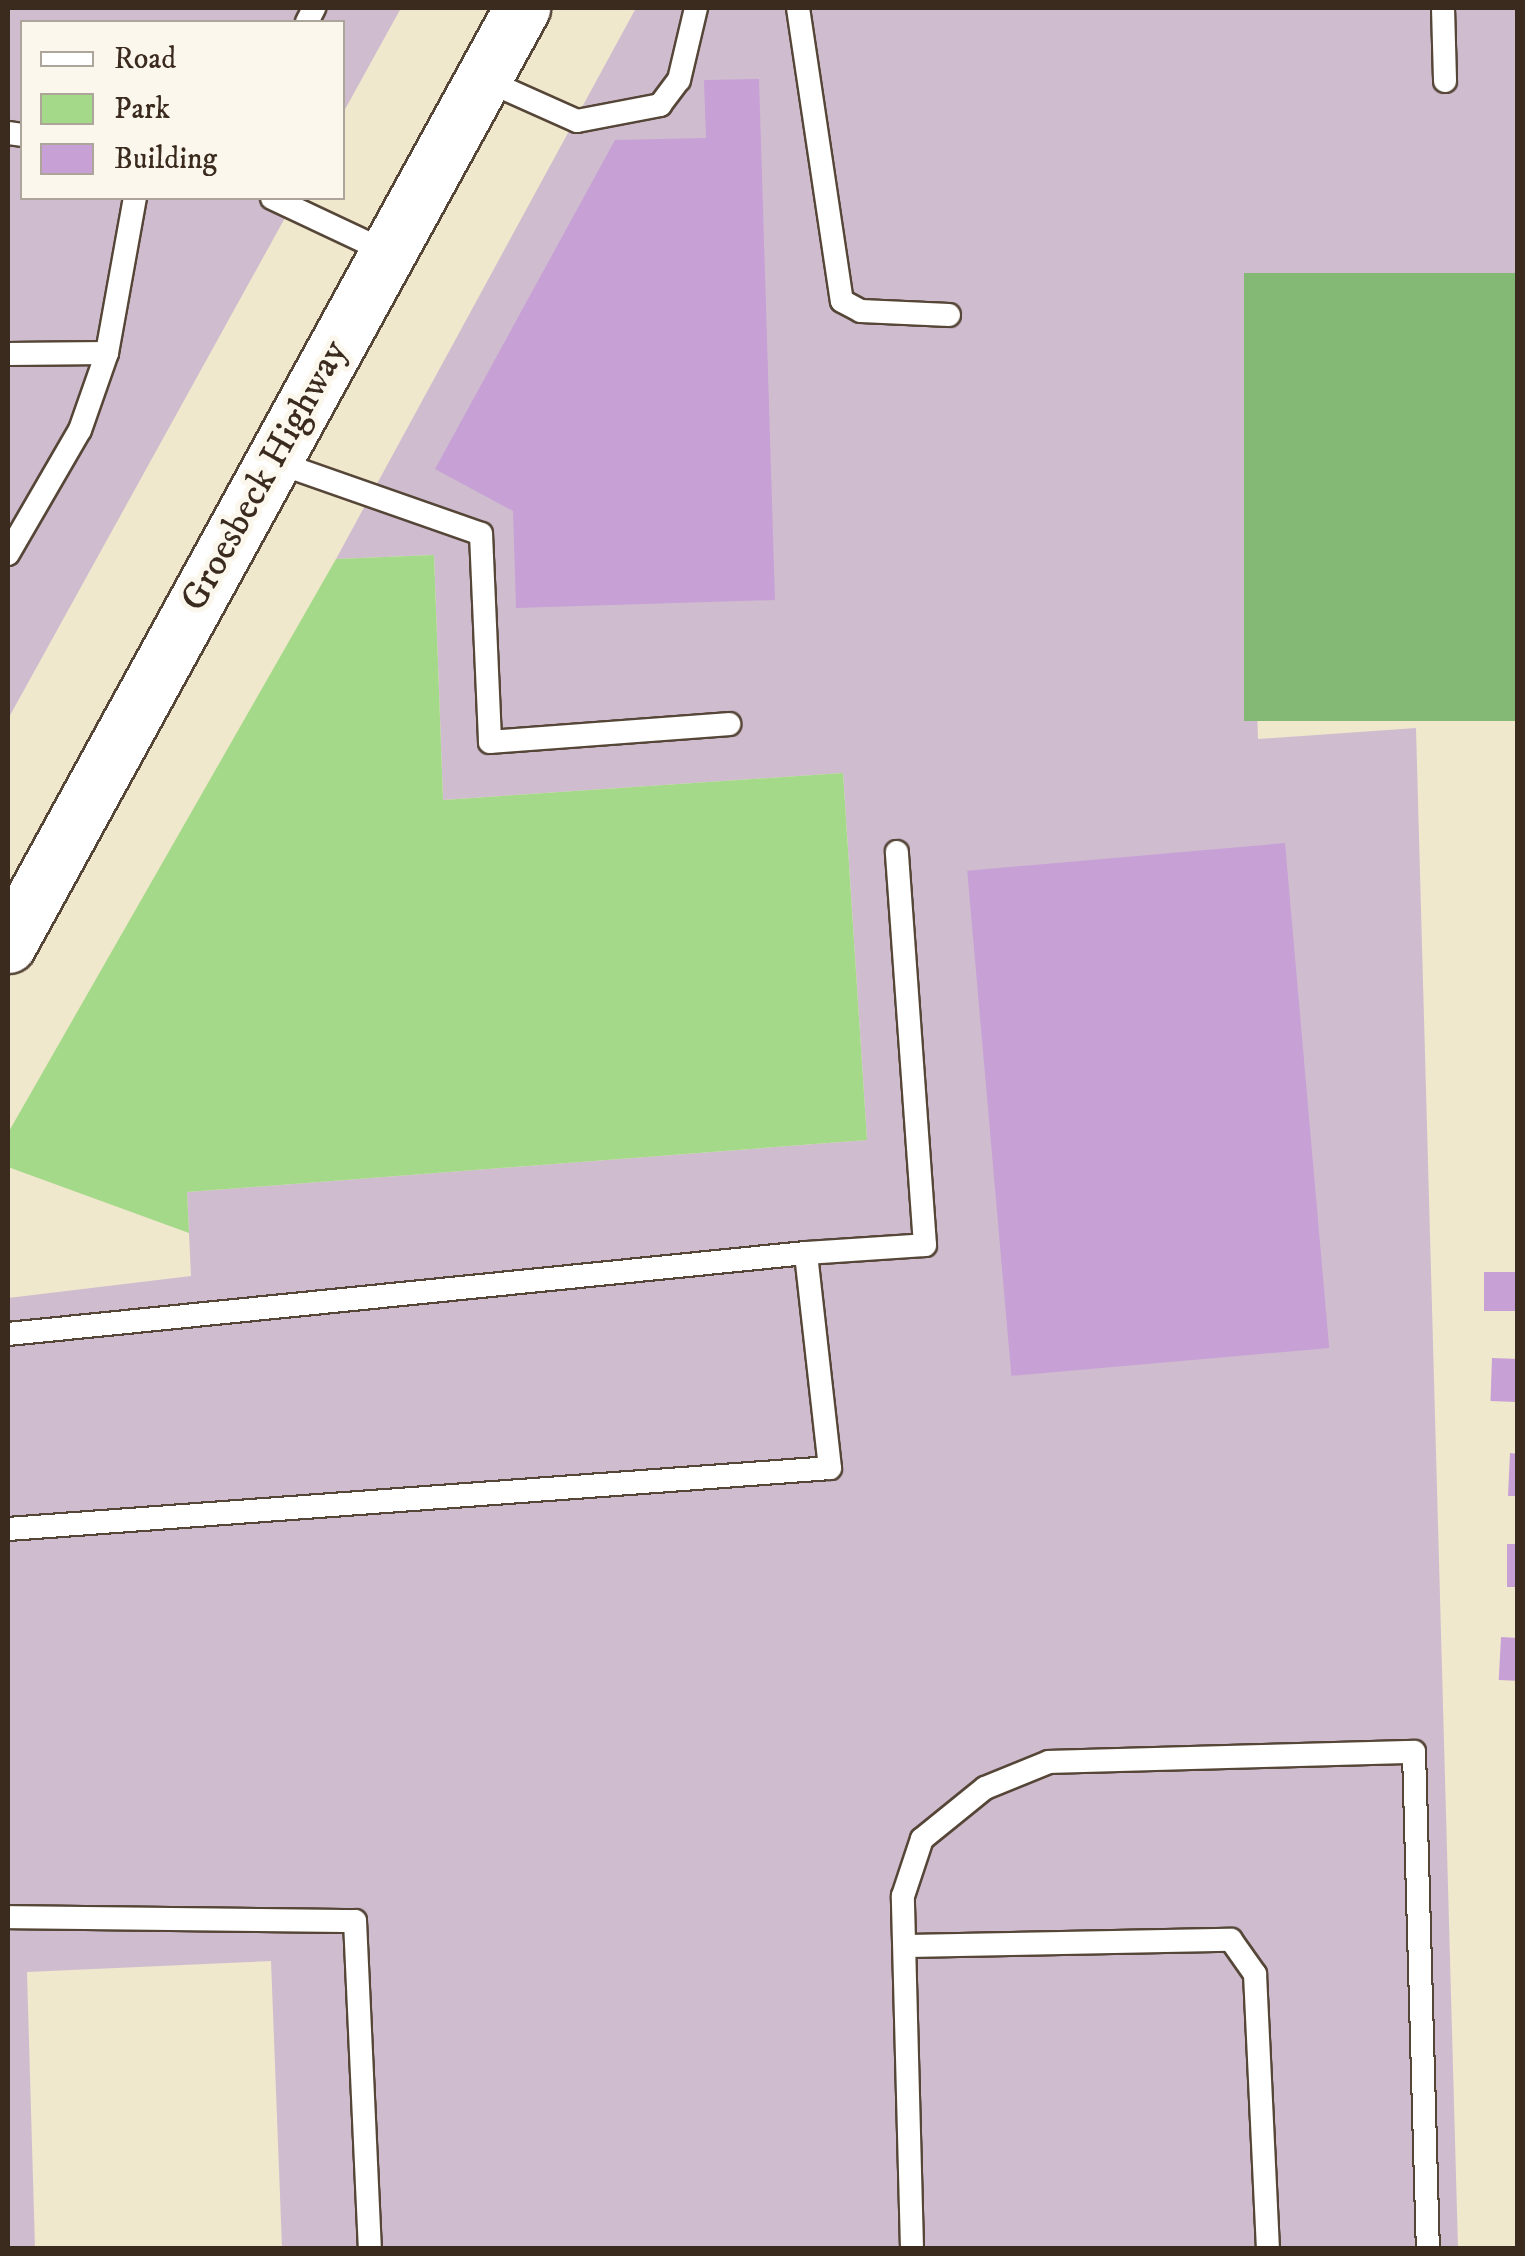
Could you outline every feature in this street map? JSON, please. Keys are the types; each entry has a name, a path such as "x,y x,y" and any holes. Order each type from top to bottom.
{"main road":[{"name":"Groesbeck Highway","path":"8,944 522,8"}],"lane":[{"path":"483,79 577,120 660,105 679,80 696,8"},
{"path":"798,8 842,302 861,311 949,315"},
{"path":"1444,8 1445,81"},
{"path":"8,554 19,515 80,430 107,353 134,200"},
{"path":"276,200 387,252"},
{"path":"8,354 107,353"},
{"path":"272,462 481,534 490,742 729,724"},
{"path":"8,1334 806,1253 925,1245 897,852"},
{"path":"8,1529 830,1468 806,1253"},
{"path":"912,2248 906,1873 922,1838 1020,1771 1048,1762 1414,1752 1428,2248"},
{"path":"8,1917 355,1921 370,2248"},
{"path":"906,1946 1231,1940 1255,1974 1268,2248"}],"shaded area":[{"path":"8,8 401,8 345,109 345,20 20,20 20,200 295,200 8,719"},
{"path":"636,8 1517,8 1517,273 1244,290 1258,739 1416,728 1458,2248 282,2248 271,1961 27,1972 35,2248 8,2248 8,1298 191,1276 187,1192 867,1140 843,773 443,800 434,555 336,559"}],"green space":[{"path":"1244,273 1517,273 1517,721 1244,721"},
{"path":"434,555 443,800 843,773 867,1140 187,1192 189,1233 8,1167 8,1133 336,559"}],"building":[{"path":"759,79 775,600 516,608 513,511 435,469 615,140 706,138 704,80"},
{"path":"1285,843 1329,1348 1011,1376 967,871"},
{"path":"1484,1272 1518,1272 1518,1311 1484,1311"},
{"path":"1492,1358 1518,1359 1516,1402 1490,1401"},
{"path":"1510,1453 1518,1454 1518,1496 1508,1496"},
{"path":"1507,1544 1518,1544 1518,1587 1507,1587"},
{"path":"1501,1637 1518,1638 1516,1681 1499,1680"}]}
